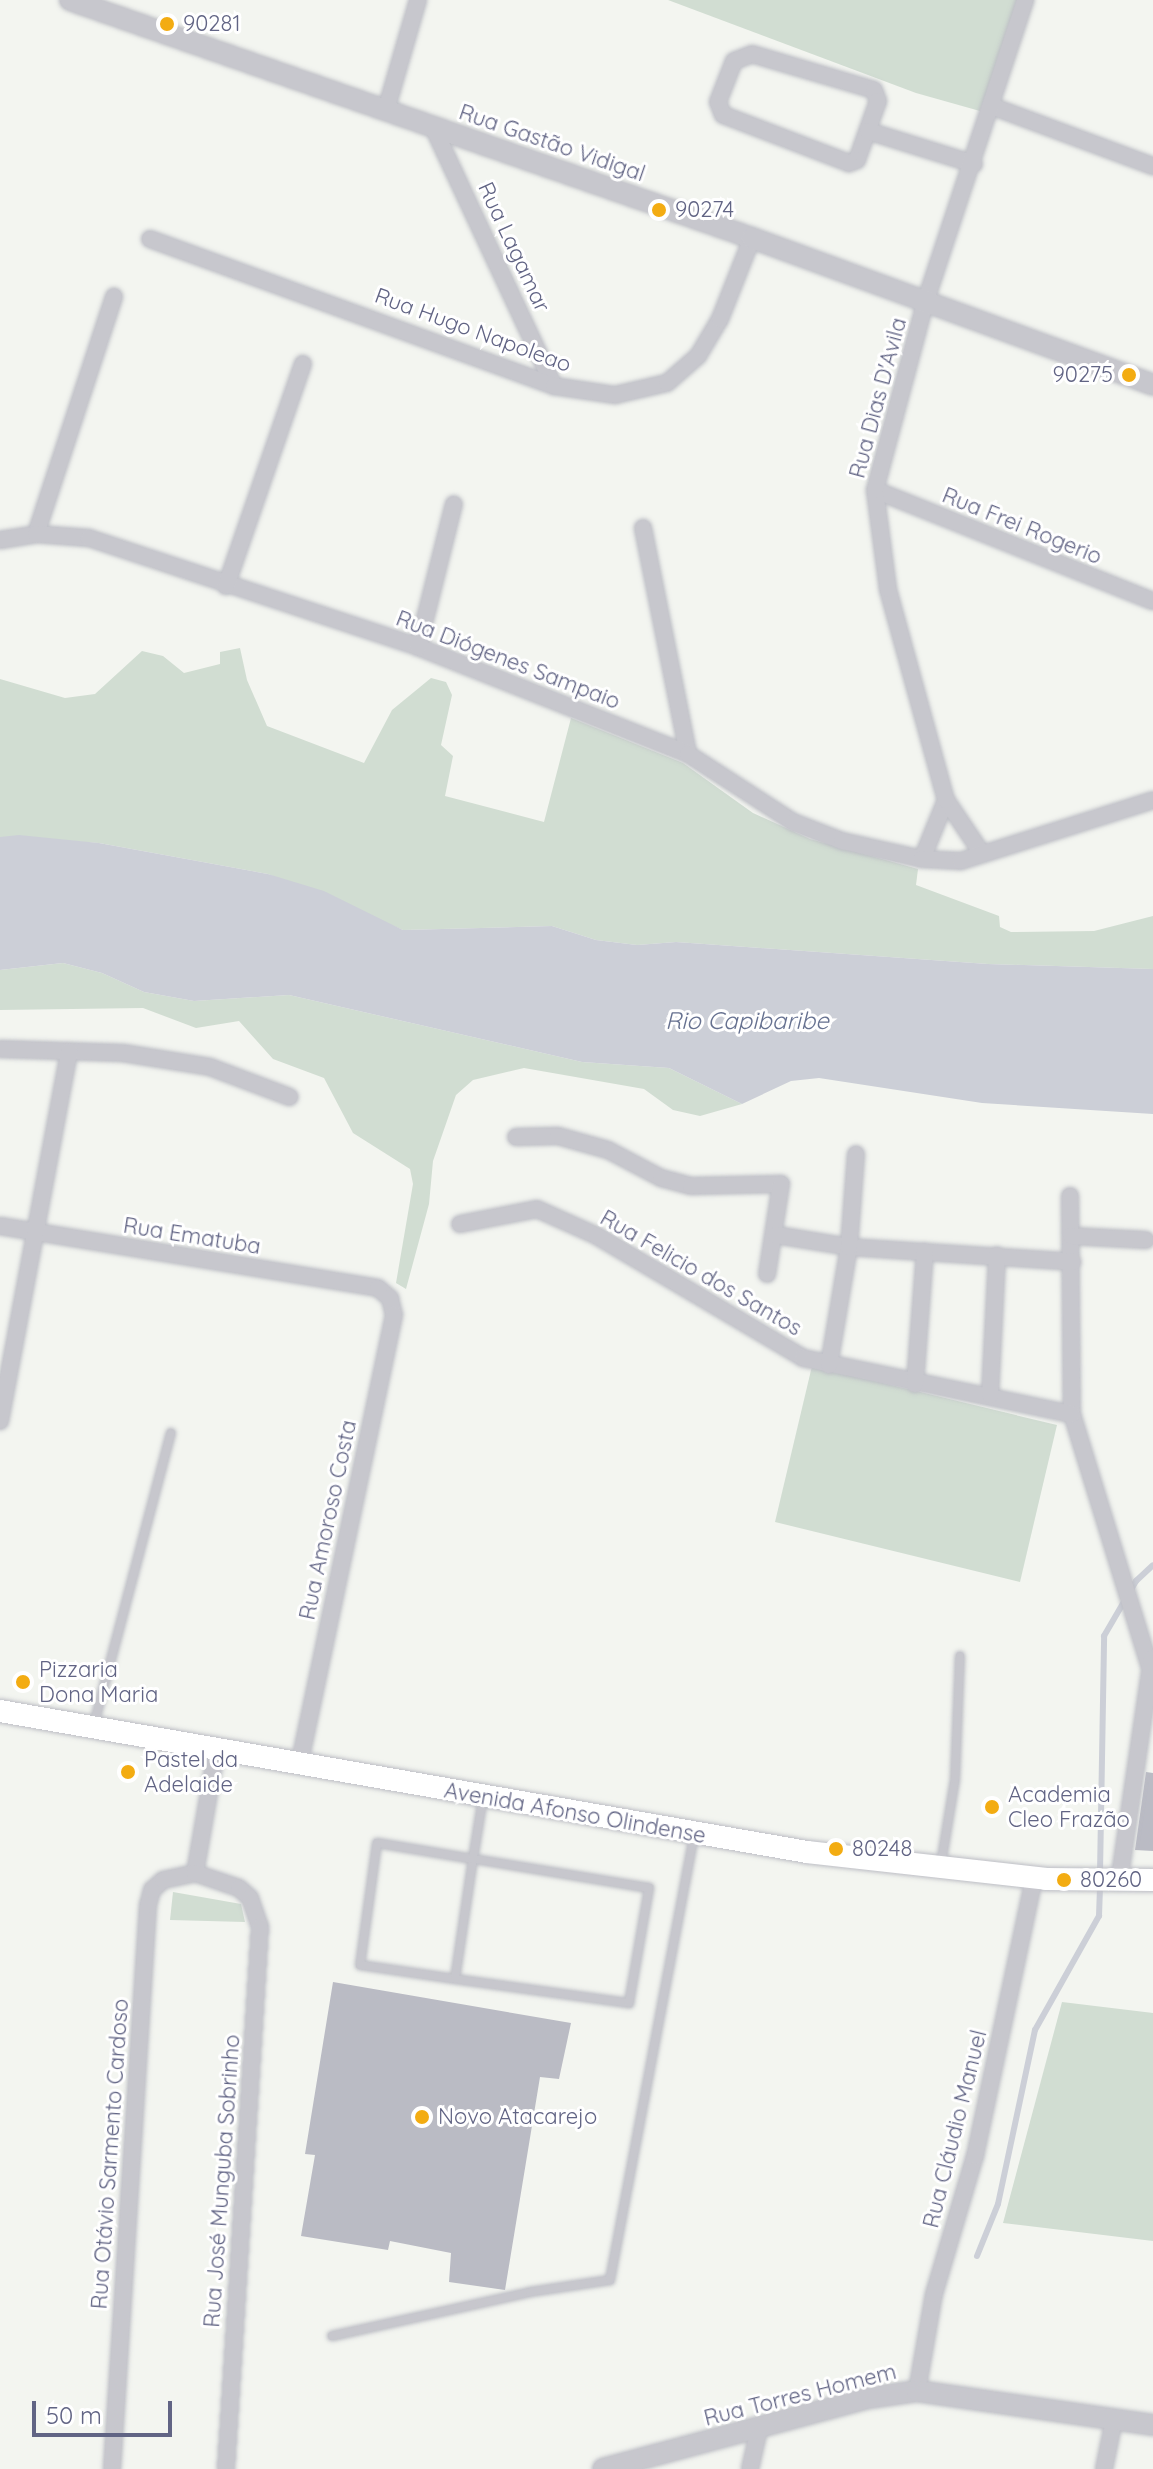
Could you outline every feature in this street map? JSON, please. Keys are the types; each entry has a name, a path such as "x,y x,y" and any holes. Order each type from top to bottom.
{"main road":[{"name":"Avenida Afonso Olindense","path":"0,1711 216,1753 694,1833 940,1869 1087,1881 1153,1880"}],"street":[{"name":"Rua Gastão Vidigal","path":"70,0 752,238 1153,385"},
{"path":"386,110 418,0"},
{"name":"Rua Dias D'Avila","path":"981,852 946,800 888,589 875,490 926,300 994,107 1025,0"},
{"path":"752,54 874,90 878,101 868,131 857,160 849,163 727,117 718,102 734,61 752,54"},
{"path":"994,107 1153,166"},
{"name":"Rua Lagamar","path":"433,127 554,386"},
{"path":"868,131 974,164"},
{"name":"Rua Hugo Napoleao","path":"150,239 554,386 594,395 632,394 683,372 711,339 752,238"},
{"path":"36,534 114,297"},
{"path":"226,586 303,364"},
{"name":"Rua Frei Rogerio","path":"875,490 1153,601"},
{"path":"418,647 454,504"},
{"path":"643,528 688,754"},
{"name":"Rua Diógenes Sampaio","path":"0,540 36,534 89,538 226,586 418,647 688,754 793,822 842,841 922,859 961,861 981,852 1153,800"},
{"path":"922,859 946,800"},
{"path":"0,1049 123,1053 210,1067 290,1097"},
{"path":"1,1412 69,1051"},
{"name":"Rua Felicio dos Santos","path":"516,1137 558,1136 608,1150 661,1178 691,1186 781,1184 776,1235 767,1274"},
{"name":"Rua Felicio dos Santos","path":"829,1365 849,1247 856,1154"},
{"path":"1070,1196 1072,1414 1152,1660 1115,1882"},
{"name":"Rua Felicio dos Santos","path":"460,1224 537,1209 660,1271 779,1346 829,1365 915,1384 990,1395 1072,1414"},
{"name":"Rua Ematuba","path":"0,1226 378,1288"},
{"path":"776,1235 849,1247 1072,1262"},
{"path":"1071,1236 1146,1240"},
{"path":"915,1384 925,1251"},
{"path":"990,1395 997,1255"},
{"name":"Rua Amoroso Costa","path":"299,1766 394,1315 390,1298 378,1288"},
{"path":"195,1873 216,1753"},
{"name":"Rua José Munguba Sobrinho","path":"195,1873 239,1888 250,1898 260,1927 226,2469"},
{"name":"Rua Otávio Sarmento Cardoso","path":"112,2469 148,1905 152,1890 163,1880 195,1873"},
{"name":"Rua Cláudio Manuel","path":"917,2391 934,2294 975,2156 1034,1878"},
{"name":"Rua Torres Homem","path":"603,2469 868,2398 917,2391 1153,2425"},
{"path":"1104,2469 1114,2420"},
{"path":"750,2469 759,2429"}],"lane":[{"path":"93,1729 171,1433"},
{"path":"940,1869 955,1779 960,1656"},
{"path":"455,1979 483,1797"},
{"path":"332,2336 530,2292 610,2280 694,1833"},
{"path":"377,1843 473,1859 649,1888 629,2003 360,1965 377,1843"}],"shaded area":[{"path":"668,0 1018,0 987,113 916,93"},
{"path":"240,648 247,680 267,726 364,763 392,710 431,678 446,682 452,695 441,745 453,756 445,796 544,822 571,718 683,763 753,813 810,839 918,869 916,885 999,916 1000,927 1011,932 1094,931 1153,916 1153,969 988,964 676,942 637,945 596,940 552,926 403,930 268,874 99,843 0,837 0,679 65,698 95,694 142,651 163,656 184,673 220,664 220,652"},
{"path":"63,963 102,973 144,992 194,1001 289,995 582,1062 669,1068 742,1104 700,1116 673,1110 644,1089 524,1068 473,1080 456,1095 433,1161 429,1204 406,1289 396,1283 413,1184 410,1169 353,1133 324,1078 273,1059 239,1021 196,1028 143,1008 0,1010 0,970"},
{"path":"812,1366 1057,1425 1020,1582 775,1522"},
{"path":"173,1892 241,1904 245,1922 170,1920"},
{"path":"1062,2002 1153,2013 1153,2241 1003,2223"}],"water":[{"name":"Rio Capibaribe","path":"19,835 99,843 268,874 324,891 403,930 552,926 596,940 637,945 676,942 988,964 1153,969 1153,1114 982,1103 819,1078 791,1081 742,1104 669,1068 582,1062 289,995 194,1001 144,992 102,973 63,963 0,970 0,837"}],"building":[{"path":"1146,1772 1153,1773 1153,1851 1135,1850"},
{"name":"Novo Atacarejo","path":"333,1982 571,2023 559,2079 540,2077 505,2290 449,2282 451,2253 390,2241 388,2250 301,2236 315,2155 305,2154"}],"waterway":[{"path":"1100,1873 1104,1636 1136,1581 1153,1565"},
{"path":"977,2256 998,2204 1035,2030 1099,1916 1100,1884"}],"place":[{"name":"90281","path":"167,24"},
{"name":"90274","path":"659,210"},
{"name":"90275","path":"1129,375"},
{"name":"Pizzaria Dona Maria","path":"23,1682"},
{"name":"Pastel da Adelaide","path":"128,1772"},
{"name":"Academia Cleo Frazão","path":"992,1807"},
{"name":"80248","path":"836,1849"},
{"name":"80260","path":"1064,1880"},
{"name":"Novo Atacarejo","path":"422,2117"}]}
